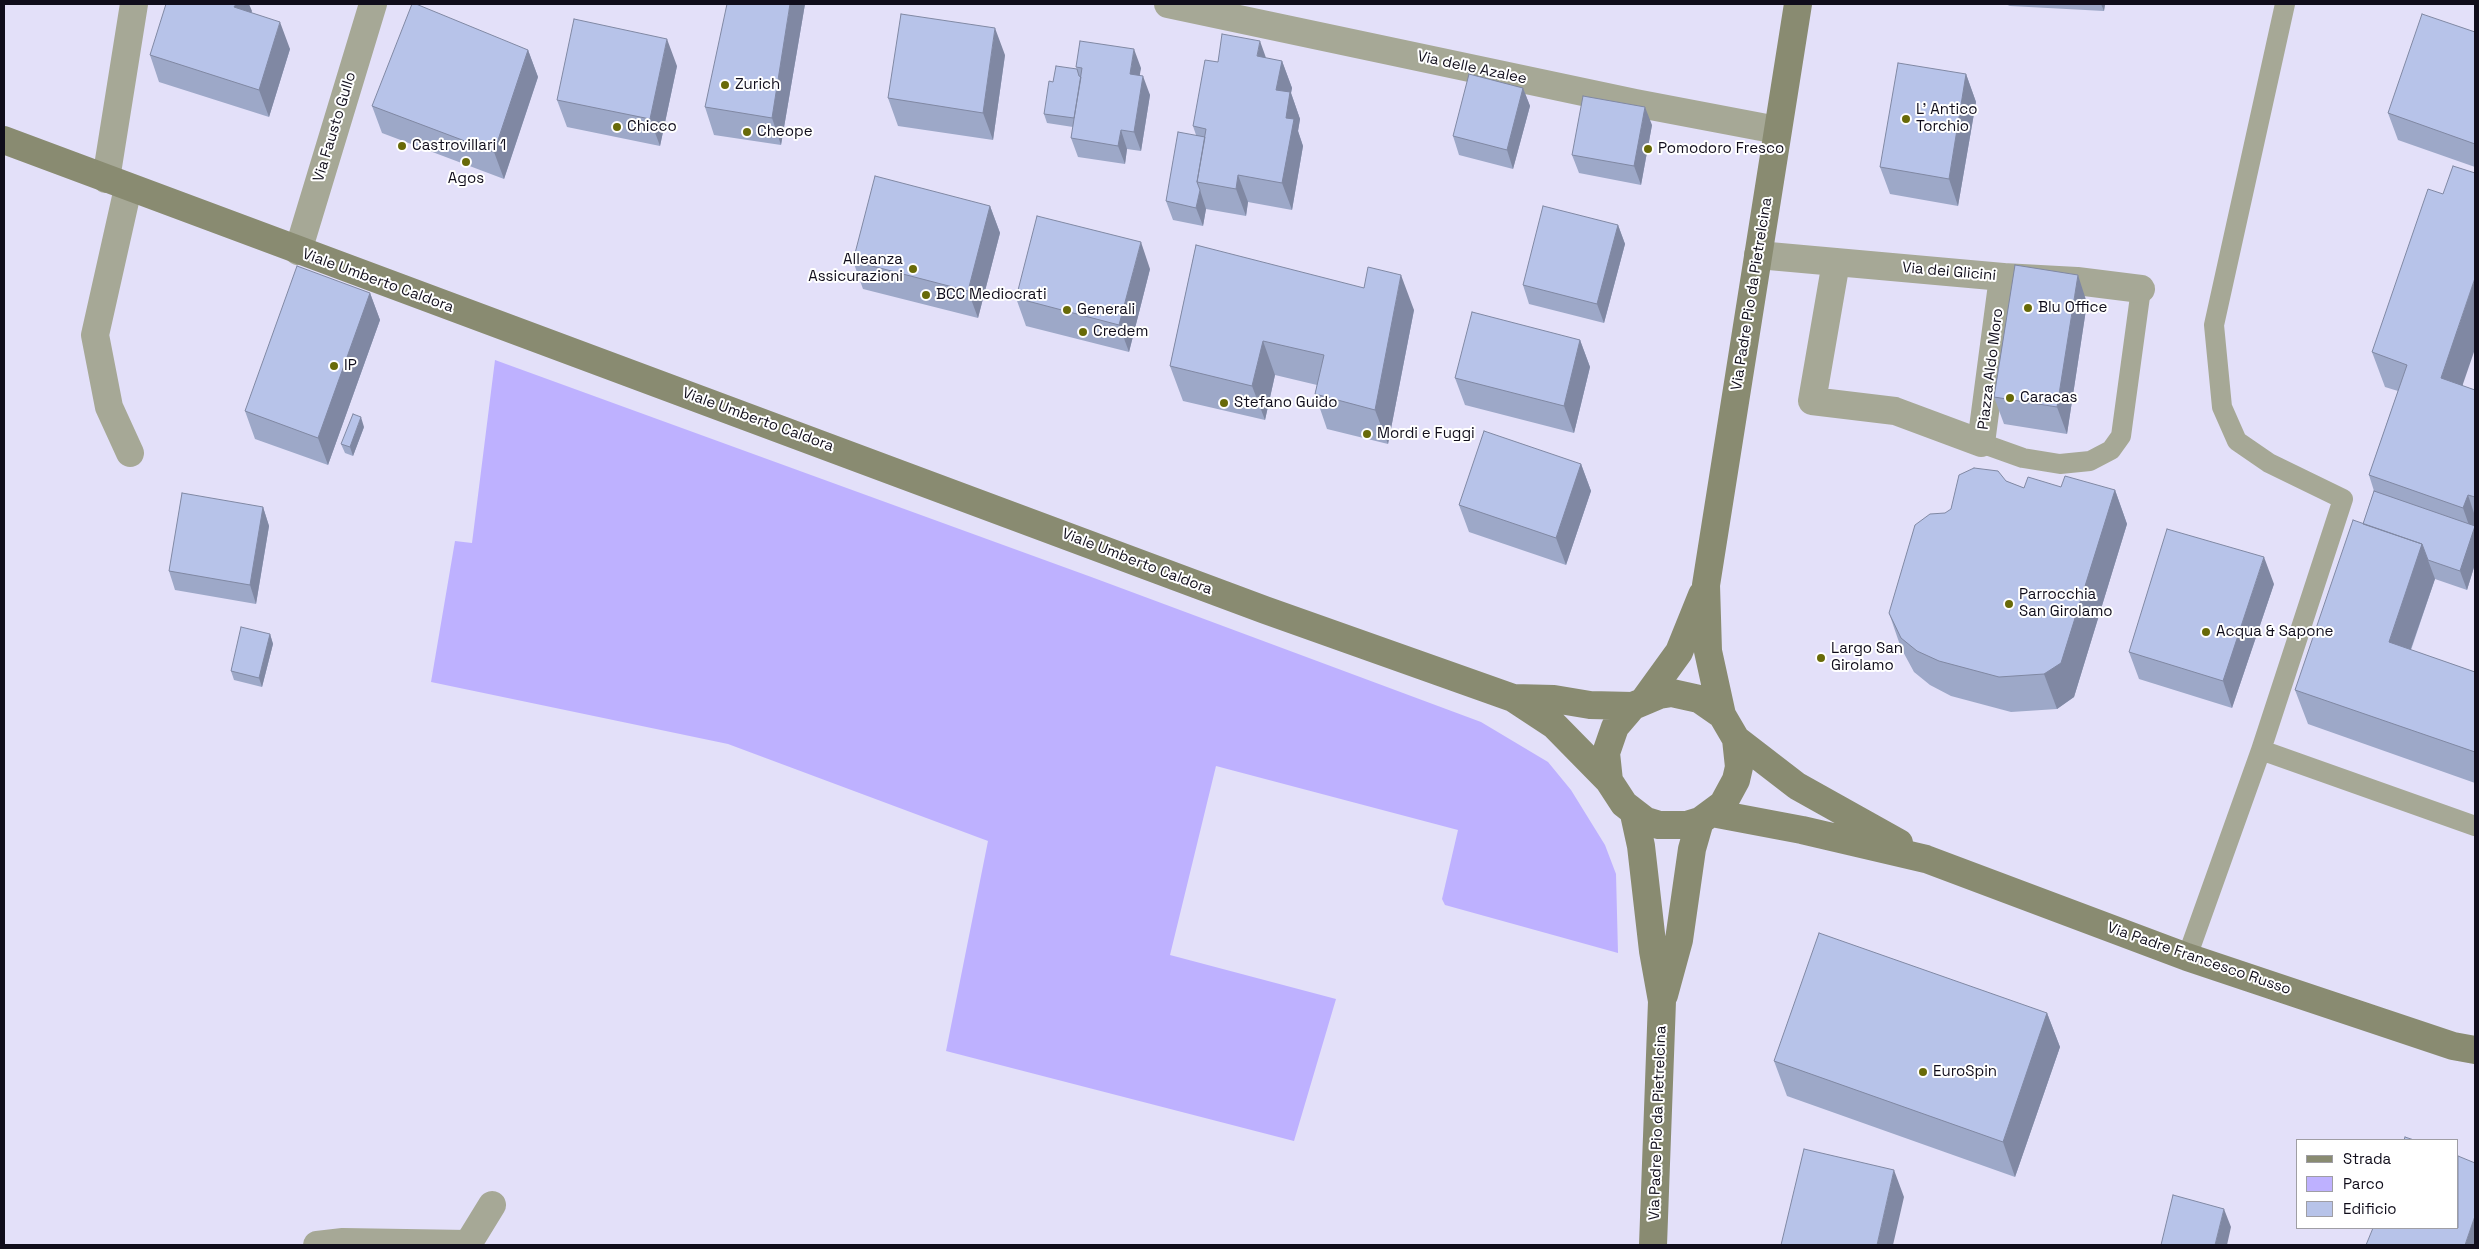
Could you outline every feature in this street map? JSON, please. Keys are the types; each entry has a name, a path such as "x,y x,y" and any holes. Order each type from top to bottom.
{"street":[{"path":"130,454 109,407 95,335 117,183 134,4"},
{"name":"Via Fausto Gullo","path":"298,251 373,4"},
{"name":"Via delle Azalee","path":"1168,4 1625,101 1777,130"},
{"name":"Via Padre Pio da Pietrelcina","path":"1722,715 1708,651 1706,585 1798,4"},
{"name":"Viale Umberto Caldora","path":"4,140 298,251 961,495 1265,610 1513,698 1554,725 1609,781"},
{"name":"Via dei Glicini","path":"1758,255 2003,277 2077,281 2141,289"},
{"name":"Piazza Aldo Moro","path":"1836,262 1812,401 1895,411 1981,443 2003,277"},
{"name":"Via Padre Pio da Pietrelcina","path":"1639,703 1679,652 1706,585"},
{"path":"1672,693 1699,699 1722,715 1736,739 1739,766 1736,780 1723,804 1706,817 1673,826 1646,821 1634,814 1615,793 1609,781 1606,753 1615,727 1639,703 1672,693"},
{"name":"Viale Umberto Caldora","path":"1513,698 1554,699 1590,705 1639,703"},
{"name":"Via Padre Francesco Russo","path":"1736,739 1797,786 1926,859"},
{"name":"Via Padre Pio da Pietrelcina","path":"1634,814 1641,846 1653,951 1662,1001 1653,1245"},
{"name":"Via Padre Pio da Pietrelcina","path":"1662,1001 1680,940 1692,849 1706,817"},
{"name":"Via Padre Francesco Russo","path":"1706,817 1802,830 1926,859 2187,957 2453,1046 2475,1050"},
{"path":"317,1245 342,1242 468,1244 492,1205"}],"lane":[{"path":"2187,957 2260,750 2343,499 2269,463 2237,441 2222,407 2214,325 2285,4"},
{"path":"1981,443 2023,458 2060,464 2090,461 2111,450 2122,436 2141,289"},
{"path":"2260,750 2475,826"}],"green space":[{"path":"495,360 1094,578 1481,722 1548,762 1571,790 1605,845 1616,874 1618,953 1445,905 1442,899 1458,830 1216,766 1170,955 1336,999 1294,1141 946,1051 988,841 728,744 431,682 455,541 472,543"}],"building":[{"path":"166,4 236,4 234,7 280,22 259,90 150,55"},
{"path":"412,4 528,50 494,152 372,106"},
{"path":"727,4 790,4 772,118 705,107"},
{"path":"901,14 995,28 983,113 888,98"},
{"path":"2422,14 2475,32 2475,144 2388,113"},
{"path":"574,19 667,39 650,119 557,100"},
{"path":"1222,34 1260,41 1257,56 1282,61 1276,90 1290,92 1286,118 1294,119 1282,183 1238,175 1236,189 1197,182 1206,129 1193,126 1205,60 1218,62"},
{"path":"1080,41 1134,49 1130,74 1143,76 1134,132 1121,130 1118,146 1071,138 1082,68 1076,67"},
{"path":"1898,63 1966,74 1949,179 1880,167"},
{"path":"1056,66 1077,69 1081,77 1074,118 1044,114 1049,81 1053,82"},
{"path":"1469,74 1523,88 1507,150 1453,136"},
{"path":"1583,96 1645,107 1634,166 1572,155"},
{"path":"1178,132 1205,137 1197,182 1200,190 1196,208 1166,201"},
{"path":"2453,166 2475,173 2475,278 2441,378 2475,390 2475,497 2468,495 2463,508 2369,475 2407,365 2372,352 2428,189 2443,194"},
{"path":"875,176 990,206 968,291 853,261"},
{"path":"1543,206 1618,225 1597,304 1523,285"},
{"path":"1037,216 1141,242 1119,325 1016,298"},
{"path":"1196,245 1364,288 1368,267 1401,275 1375,410 1315,394 1324,355 1263,341 1252,386 1170,366"},
{"path":"2015,265 2078,275 2057,407 1994,397"},
{"path":"297,266 370,293 318,438 245,411"},
{"path":"1472,312 1580,340 1564,406 1455,378"},
{"path":"353,414 361,417 350,447 341,444"},
{"path":"1484,431 1581,464 1556,538 1459,505"},
{"name":"Parrocchia San Girolamo","path":"1974,468 1998,471 2006,481 2024,488 2028,477 2061,487 2065,476 2115,490 2061,663 2044,674 1999,677 1939,661 1917,651 1901,638 1889,613 1915,525 1930,514 1945,513 1951,509 1959,475"},
{"path":"2374,491 2475,526 2460,571 2428,560 2422,544 2363,524"},
{"path":"182,493 263,507 250,585 169,571"},
{"path":"2353,520 2422,544 2389,642 2475,672 2475,752 2295,690"},
{"name":"Acqua & Sapone","path":"2167,529 2264,557 2223,681 2129,652"},
{"path":"241,627 270,634 259,678 231,671"},
{"name":"EuroSpin","path":"1819,933 2047,1013 2003,1142 1774,1061"},
{"path":"1804,1149 1894,1170 1877,1245 1781,1245"},
{"path":"2459,1156 2475,1163 2475,1216 2465,1245 2366,1245 2373,1229 2459,1229"},
{"path":"2173,1195 2224,1209 2215,1245 2161,1245"}],"place":[{"name":"Zurich","path":"725,85"},
{"name":"L' Antico Torchio","path":"1906,119"},
{"name":"Chicco","path":"617,127"},
{"name":"Cheope","path":"747,132"},
{"name":"Castrovillari 1","path":"402,146"},
{"name":"Pomodoro Fresco","path":"1648,149"},
{"name":"Agos","path":"466,162"},
{"name":"Alleanza Assicurazioni","path":"913,269"},
{"name":"BCC Mediocrati","path":"926,295"},
{"name":"Blu Office","path":"2028,308"},
{"name":"Generali","path":"1067,310"},
{"name":"Credem","path":"1083,332"},
{"name":"IP","path":"334,366"},
{"name":"Caracas","path":"2010,398"},
{"name":"Stefano Guido","path":"1224,403"},
{"name":"Mordi e Fuggi","path":"1367,434"},
{"name":"Parrocchia San Girolamo","path":"2009,604"},
{"name":"Acqua & Sapone","path":"2206,632"},
{"name":"Largo San Girolamo","path":"1821,658"},
{"name":"EuroSpin","path":"1923,1072"}]}
